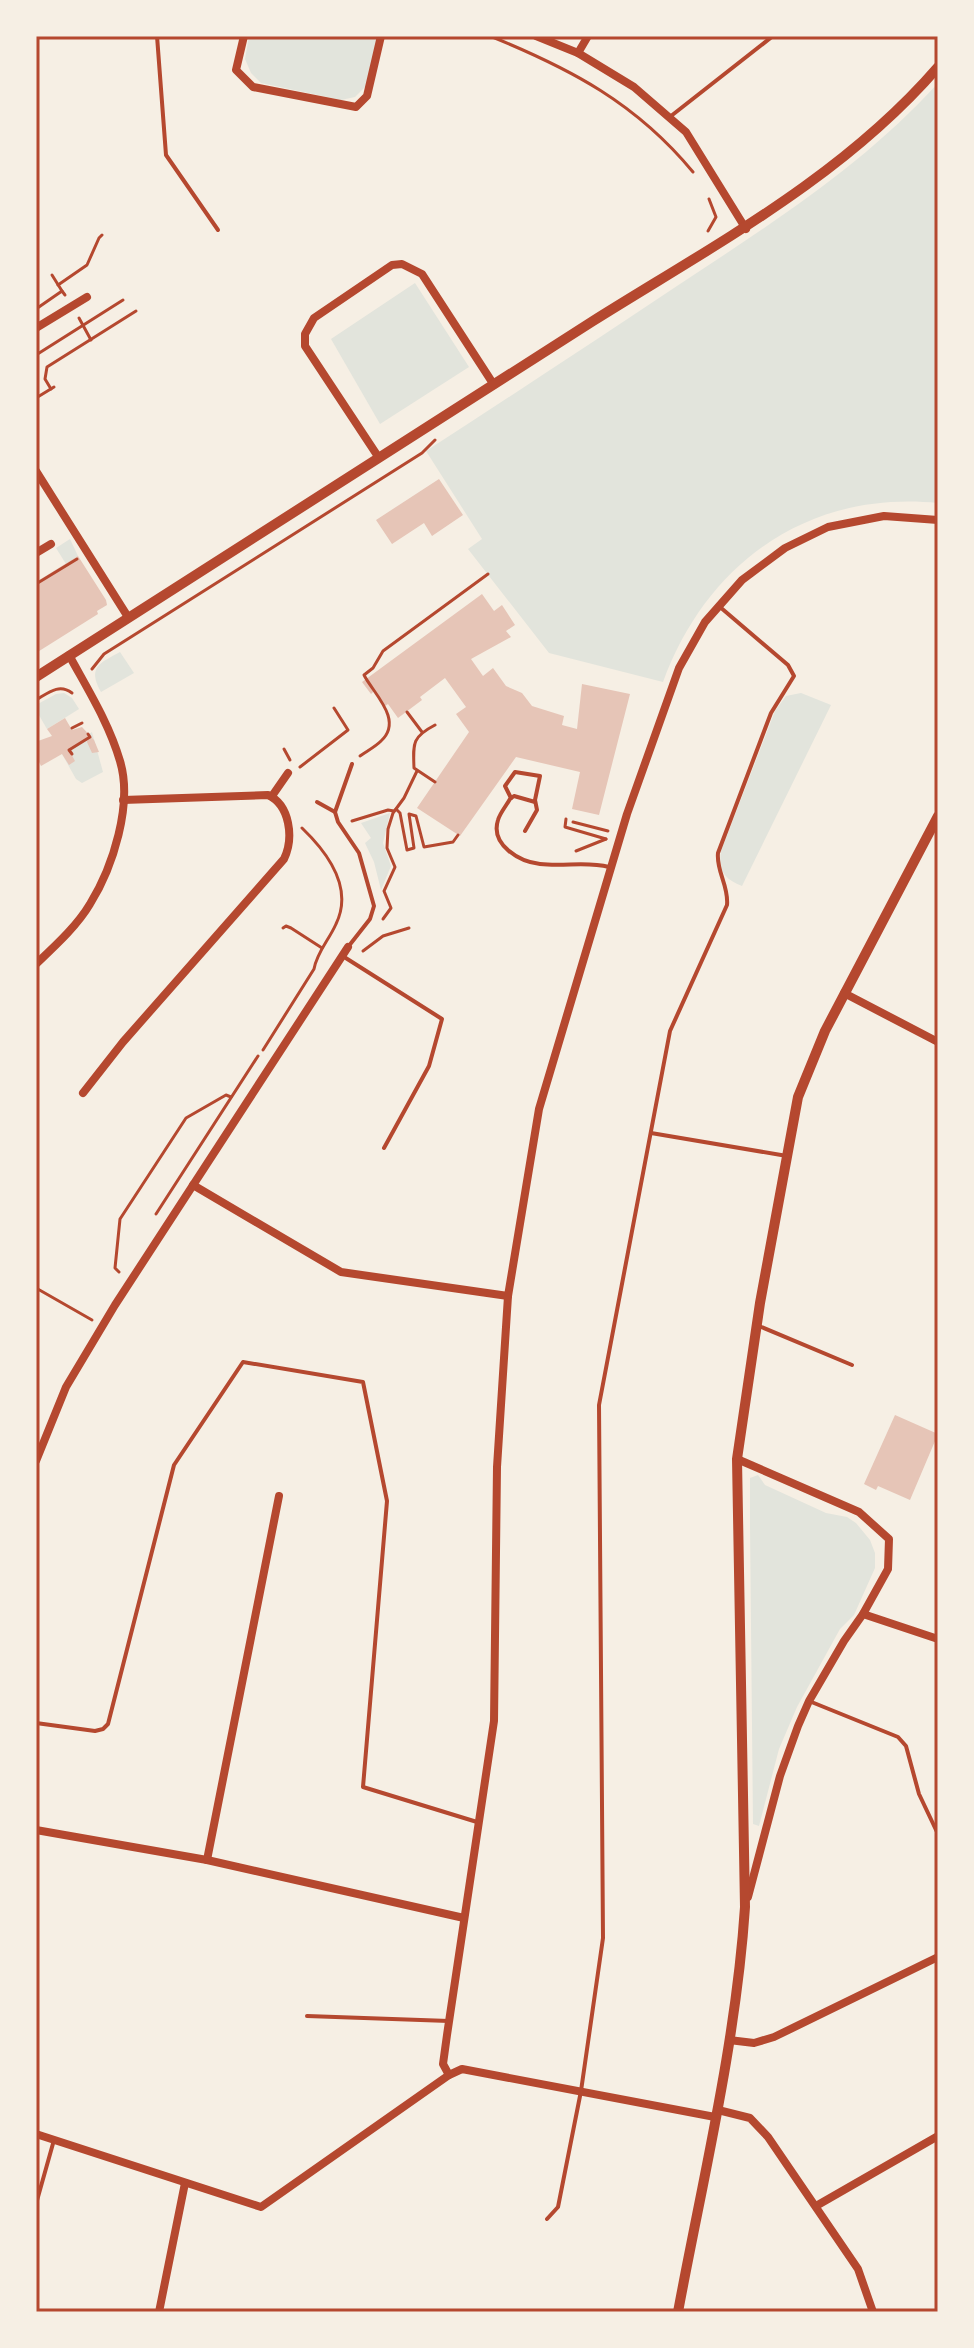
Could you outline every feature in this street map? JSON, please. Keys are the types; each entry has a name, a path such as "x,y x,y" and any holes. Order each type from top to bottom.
{"street":[{"path":"244,36 236,70 253,87 356,107 367,96 381,36"},
{"path":"536,36 578,53 634,87 686,132 746,229"},
{"path":"578,53 588,36"},
{"path":"36,677 595,320 746,229 829,169 893,113 938,67"},
{"path":"379,458 305,346 305,334 314,318 392,265 402,264 422,274 494,385"},
{"path":"36,328 87,297"},
{"path":"36,471 128,617"},
{"path":"449,2075 443,2062 494,1721 497,1467 508,1296 539,1109 611,867 675,676 696,635 718,605 742,580 781,551 828,527 878,517 938,520"},
{"path":"36,553 51,544"},
{"path":"36,964 89,905 114,854 123,800 121,765 103,716 69,655"},
{"path":"272,796 291,772"},
{"path":"83,1093 123,1042 287,852 287,816 272,796 123,800"},
{"path":"678,2312 716,2114 742,1948 745,1907 737,1459 757,1325 798,1097 844,993 938,816"},
{"path":"36,1461 66,1387 102,1326 348,947"},
{"path":"844,993 938,1042"},
{"path":"193,1185 341,1272 508,1296"},
{"path":"737,1459 859,1512 889,1539 888,1569 809,1701 780,1776 745,1907"},
{"path":"207,1860 279,1496"},
{"path":"863,1614 938,1639"},
{"path":"36,1830 207,1860 464,1918"},
{"path":"729,2040 754,2043 774,2037 938,1957"},
{"path":"36,2134 254,2206 264,2206 449,2075 464,2069 750,2118 768,2137 858,2269 873,2312"},
{"path":"816,2206 938,2136"},
{"path":"159,2312 185,2183"}],"lane":[{"path":"157,36 166,155 218,230"},
{"path":"669,117 773,36"},
{"path":"547,2219 558,2207 581,2091 603,1938 599,1405 670,1031 727,905 728,896 718,868 718,853 771,713 794,676 788,665 718,605"},
{"path":"348,947 374,910 371,888 359,853 338,822 335,812 352,764"},
{"path":"511,798 505,785 515,772 540,776 536,814 525,831"},
{"path":"535,802 514,796 496,825 501,843 511,853 542,864 593,863 611,867"},
{"path":"317,802 335,812"},
{"path":"341,955 442,1019 429,1066 384,1148"},
{"path":"651,1133 787,1156"},
{"path":"757,1325 852,1365"},
{"path":"36,1723 95,1731 108,1724 174,1465 243,1362 363,1382 387,1501 363,1787 477,1822"},
{"path":"809,1701 898,1737 906,1746 919,1794 937,1832"},
{"path":"307,2016 449,2021"},
{"path":"36,2204 54,2140"}],"path":[{"path":"490,36 562,67 615,99 660,135 694,174"},
{"path":"704,190 716,214 713,225 706,233"},
{"path":"58,285 87,265 102,235"},
{"path":"52,275 62,291"},
{"path":"36,355 123,300"},
{"path":"36,398 52,388 45,377 47,367 136,311"},
{"path":"83,325 91,340"},
{"path":"36,700 56,688 67,689 77,698 95,687 93,667 104,654 422,453 436,441 428,428"},
{"path":"36,584 87,553"},
{"path":"352,764 382,741 389,729 386,708 364,675 373,668 383,651 488,574"},
{"path":"291,772 348,731 334,708"},
{"path":"407,712 422,732"},
{"path":"72,728 82,723"},
{"path":"435,725 422,732 413,746 414,767 435,782"},
{"path":"72,754 69,750 90,737 88,734"},
{"path":"359,935 372,934 391,908 384,891 395,869 386,843 388,829 417,771"},
{"path":"353,821 395,810 400,813 407,850 414,848 409,814 416,816 424,847 453,842 458,835"},
{"path":"150,1222 314,969 340,914 338,877 331,861 295,819 287,816"},
{"path":"566,819 565,827 606,839"},
{"path":"570,852 606,839 609,829 573,822"},
{"path":"283,928 286,926 322,948"},
{"path":"354,963 373,942 409,928"},
{"path":"114,1280 119,1272 115,1268 119,1221 132,1199 186,1118 226,1095 231,1097"},
{"path":"36,1288 102,1326"},
{"path":"90,1319 95,1311"}],"shaded area":[{"path":"249,36 378,36 366,86 355,97 341,100 261,83 251,73 245,59"},
{"path":"938,83 938,503 891,502 847,509 806,522 769,543 735,569 706,602 682,639 663,682 549,653 468,549 482,539 426,451 816,191 880,140"},
{"path":"415,283 469,367 380,424 331,339"},
{"path":"70,539 78,556 66,564 56,548"},
{"path":"120,652 134,673 101,692 96,671 102,663"},
{"path":"64,693 72,698 79,709 47,729 36,705"},
{"path":"801,693 831,705 742,886 724,873 720,864 721,851 775,711 786,696"},
{"path":"92,732 103,772 82,783 76,779 62,754"},
{"path":"390,813 383,843 391,866 381,890 365,843 371,838 361,823"},
{"path":"758,1475 765,1485 856,1523 870,1540 875,1553 875,1568 854,1615 840,1629 797,1707 779,1749 759,1826 753,1824 750,1526 750,1478"}],"building":[{"path":"439,479 463,515 432,536 424,523 392,544 376,520"},
{"path":"78,556 107,605 97,611 98,614 36,653 36,582"},
{"path":"482,594 494,611 502,605 515,625 506,631 511,637 471,659 483,676 493,668 506,686 522,693 532,706 564,716 562,725 577,729 582,684 630,694 599,815 572,809 580,772 516,757 460,836 417,808 469,732 456,714 466,707 445,678 398,718 388,704 385,706 374,691 371,694 362,682"},
{"path":"65,718 72,730 82,727 94,740 99,752 92,753 88,738 69,750 75,761 69,765 62,754 41,766 36,756 38,741 52,736 47,729"},
{"path":"895,1415 938,1434 910,1500 878,1486 876,1490 864,1484"}]}
